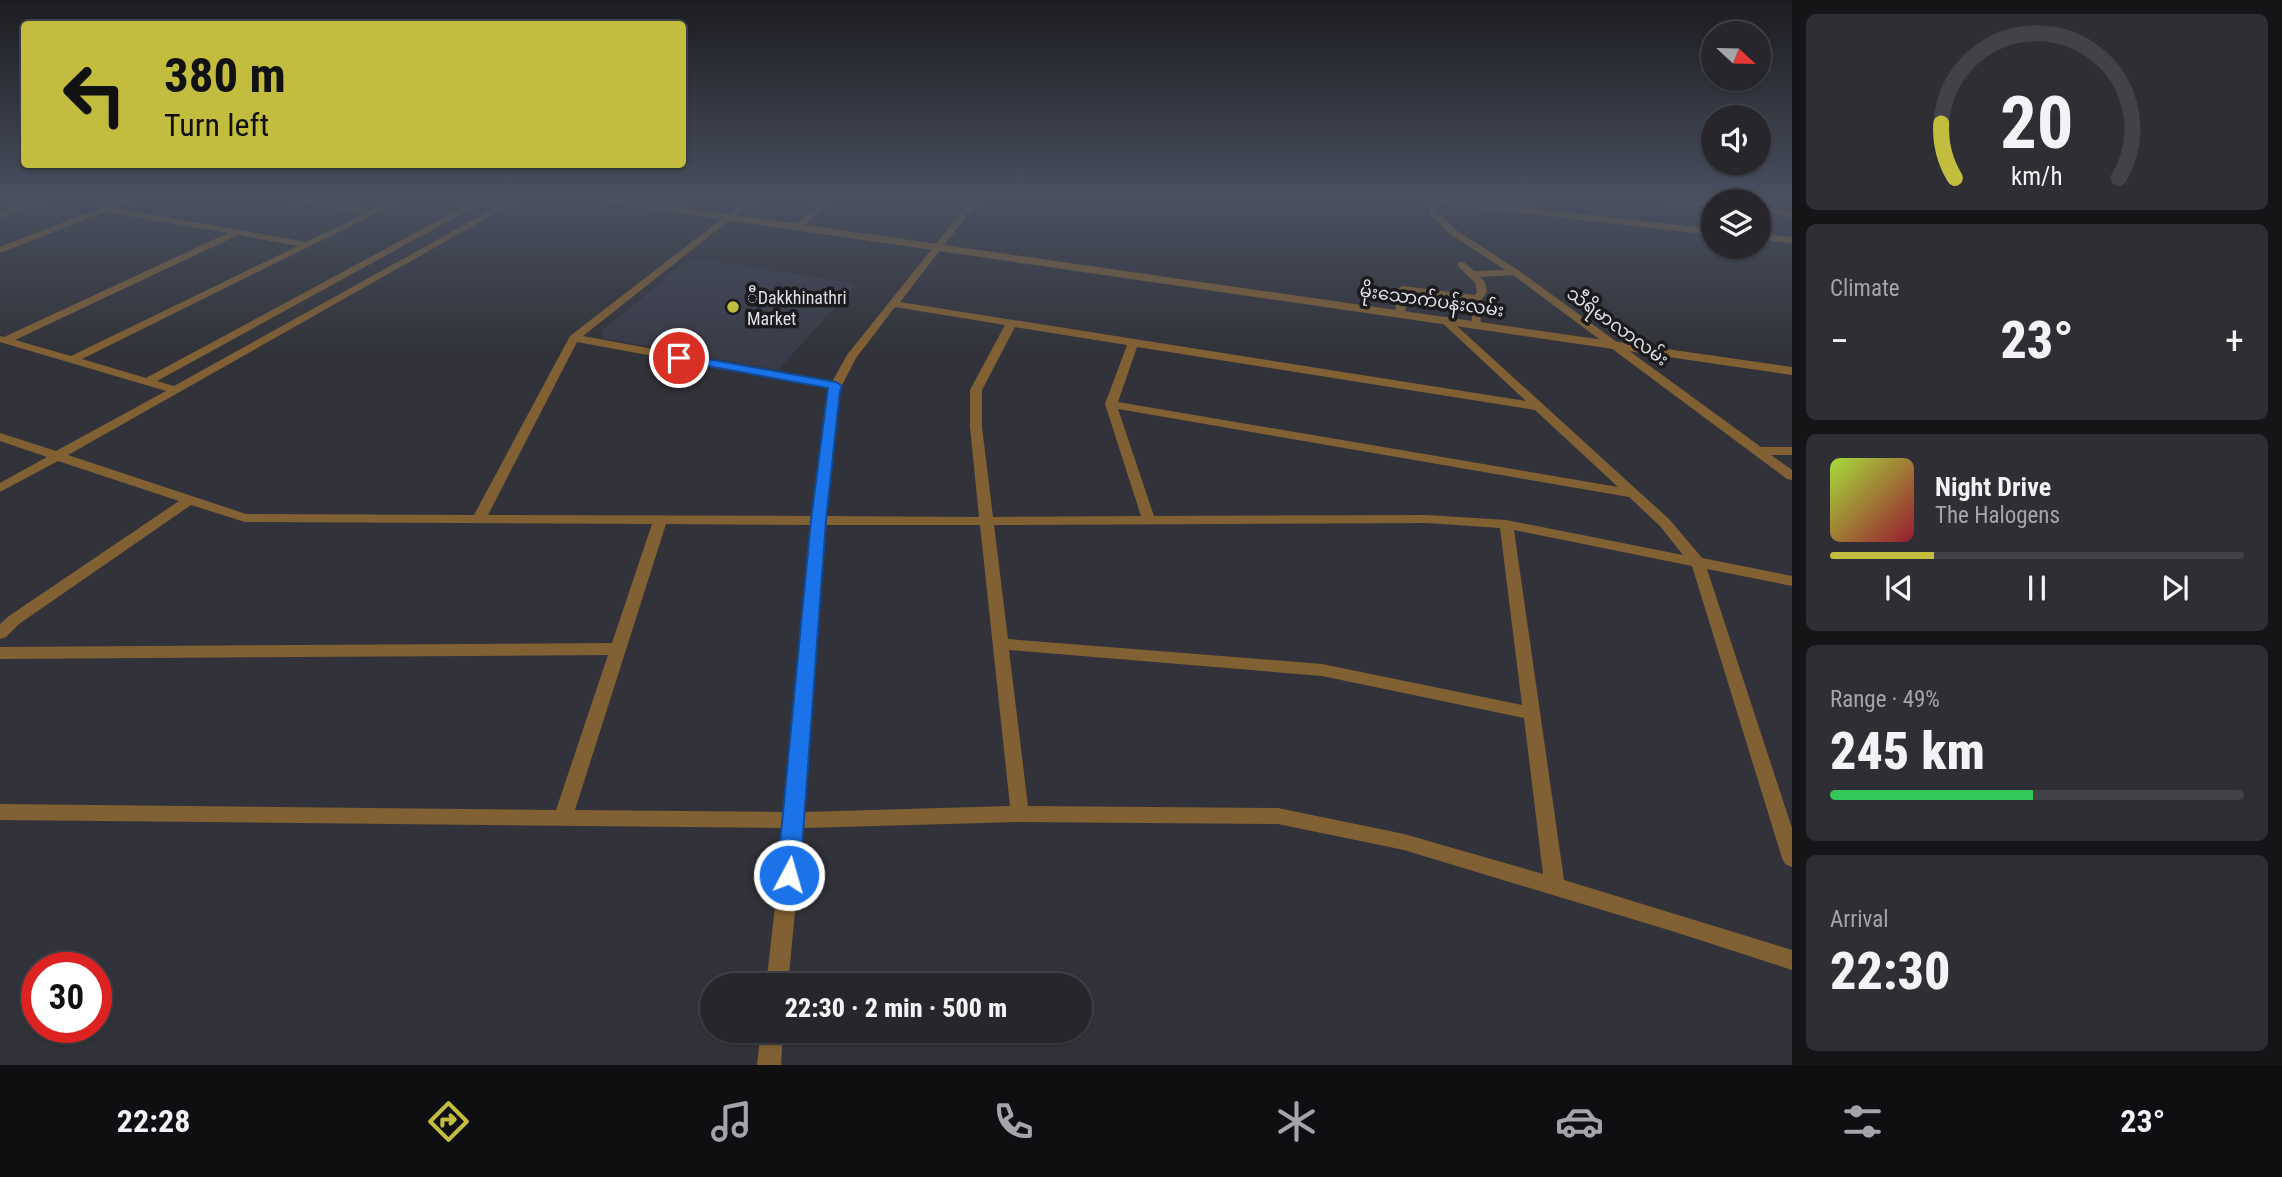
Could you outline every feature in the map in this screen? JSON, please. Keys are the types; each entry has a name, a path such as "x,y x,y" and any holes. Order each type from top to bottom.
{"street":[{"path":"3,340 199,250"},
{"path":"73,359 298,250"},
{"path":"148,381 391,250"},
{"path":"0,488 426,250"},
{"path":"479,519 574,338 687,250"},
{"path":"778,973 833,391 851,358 936,250"},
{"name":"မိုးသောက်ပန်းလမ်း","path":"949,250 1792,371"},
{"name":"သီရိမာလာလမ်း","path":"1480,250 1515,272 1792,476"},
{"path":"1461,264 1480,282 1482,292 1477,298 1477,324"},
{"path":"1474,274 1515,272"},
{"path":"1400,313 1400,290 1406,288 1477,298"},
{"path":"893,304 1541,407"},
{"path":"1443,319 1634,494 1664,523 1698,563 1792,858"},
{"path":"1011,324 976,390 976,427 1020,814"},
{"path":"574,338 836,386"},
{"path":"3,340 176,390"},
{"path":"1133,342 1111,404 1149,521"},
{"path":"1111,404 1634,494"},
{"path":"0,437 245,518 987,521 1427,519 1506,524 1792,582"},
{"path":"1760,450 1792,451"},
{"path":"0,633 14,620 188,501"},
{"path":"563,818 660,520"},
{"path":"1506,524 1555,886"},
{"path":"1001,644 1322,670 1531,713"},
{"path":"0,653 617,649"},
{"path":"0,812 794,820 1020,814 1278,816 1404,842 1792,960"},
{"path":"769,1065 771,1043"}],"shaded area":[{"name":"ီDakkhinathri Market","path":"702,259 856,284 778,370 604,338 602,331 686,261"}],"place":[{"name":"ီDakkhinathri Market","path":"733,307"}],"route":[{"path":"679,358 836,386 833,391 819,520 789,875"}]}
